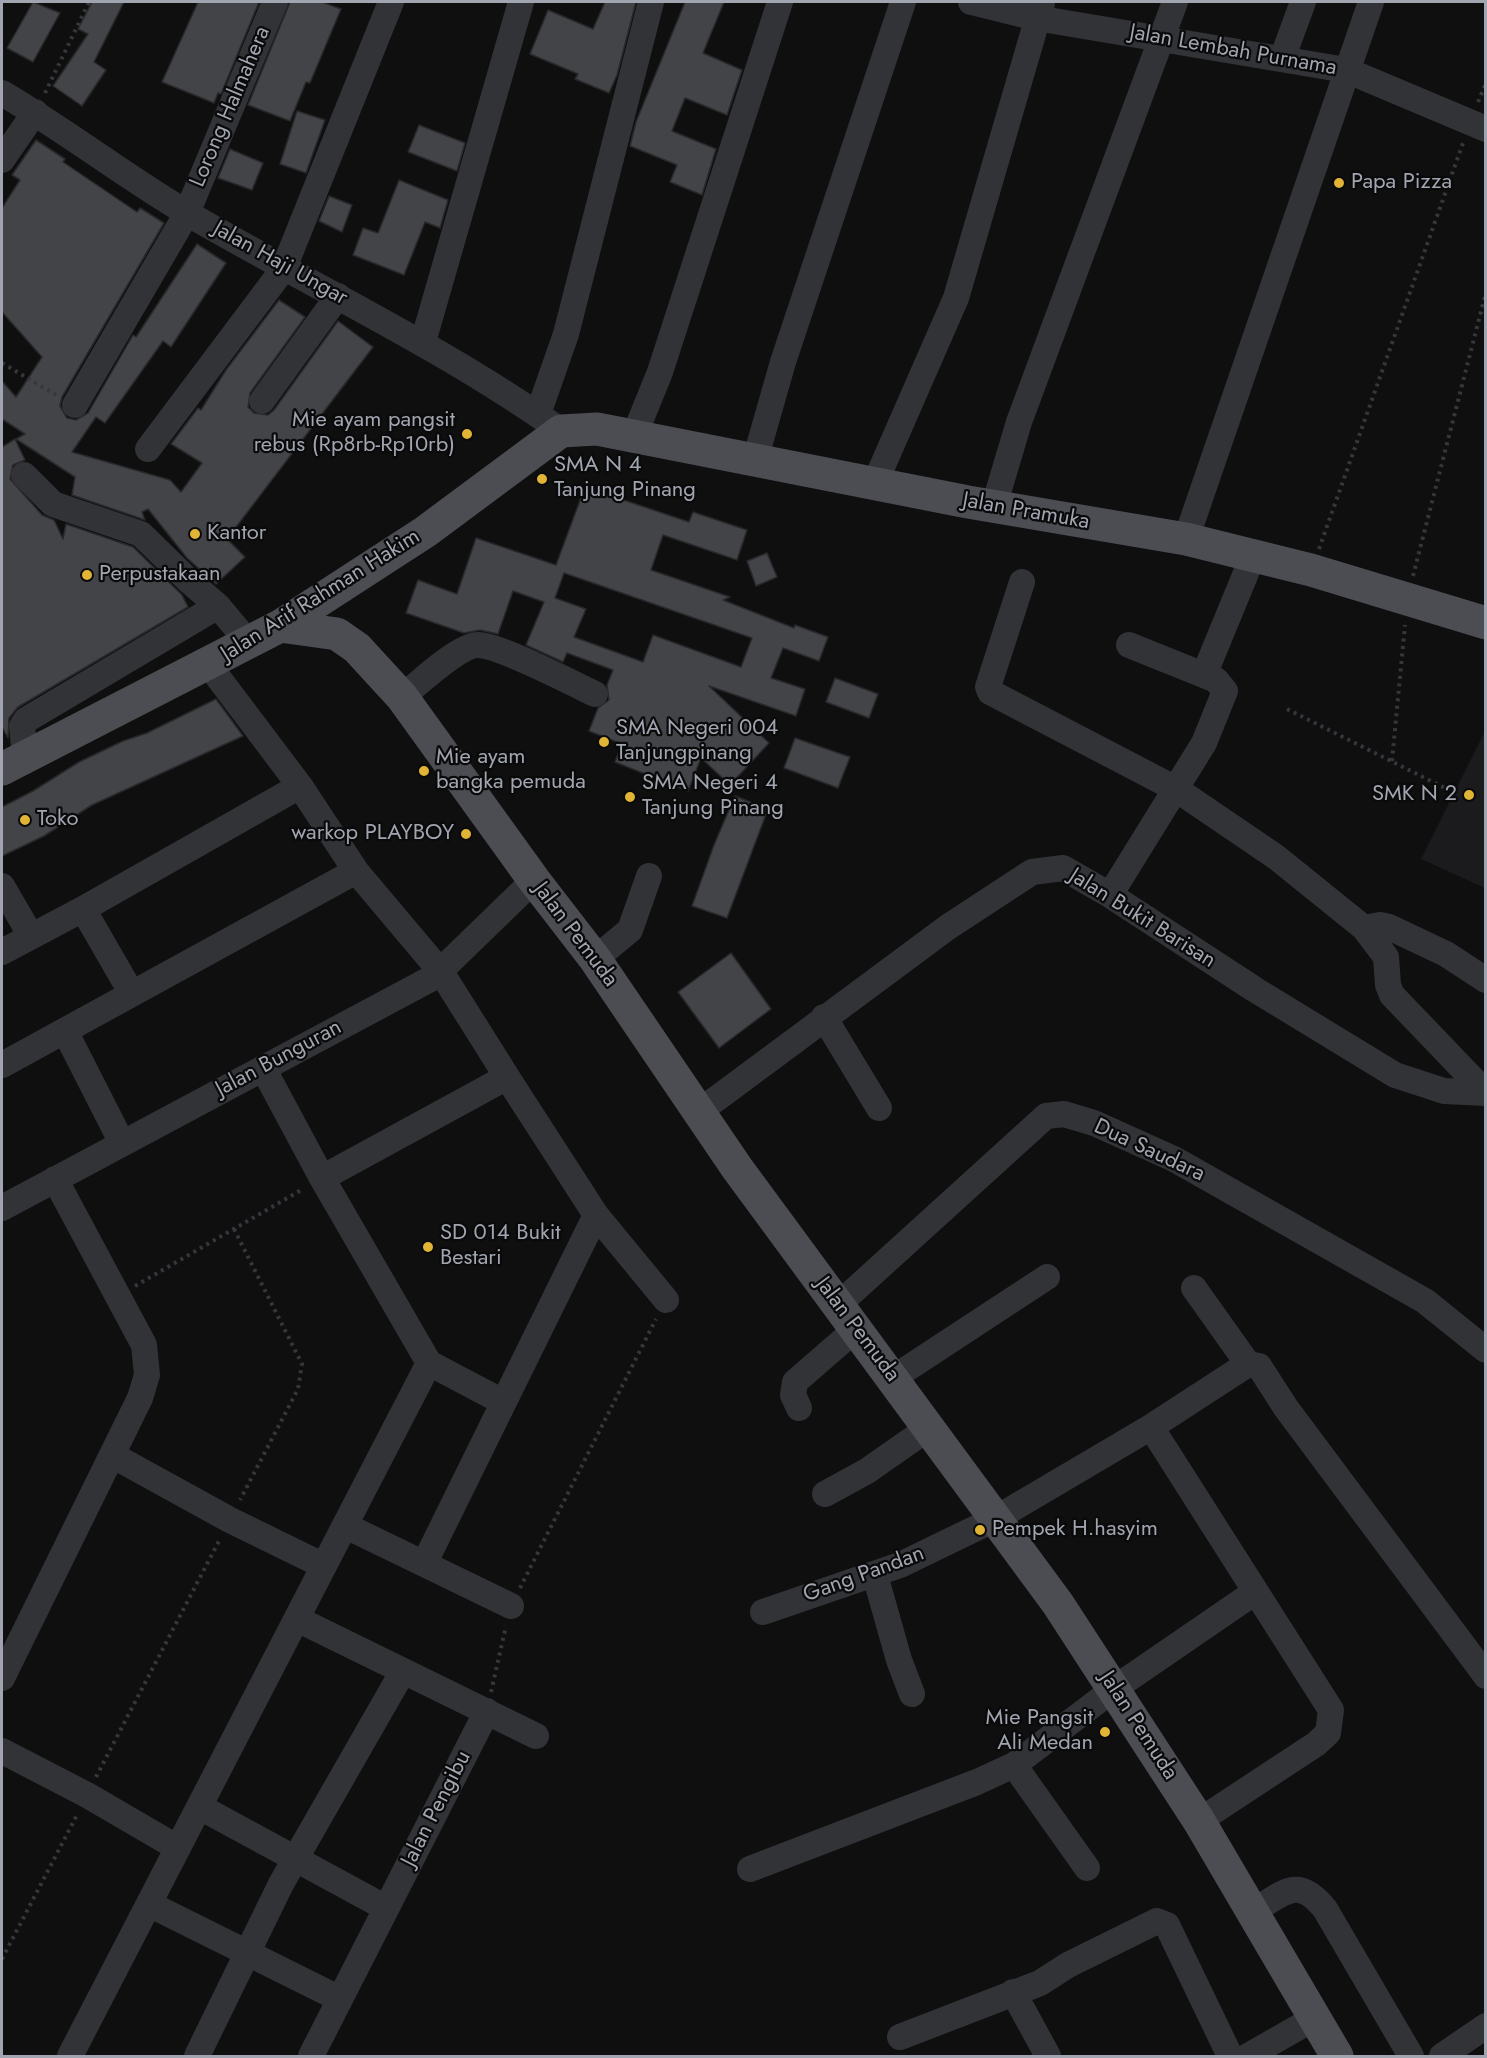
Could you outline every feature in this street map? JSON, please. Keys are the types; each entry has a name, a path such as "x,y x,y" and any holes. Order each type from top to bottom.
{"main road":[{"name":"Jalan Pramuka","path":"550,423 597,429 994,506 1186,539 1311,570 1485,623"},
{"name":"Jalan Arif Rahman Hakim","path":"13,763 280,626 425,532 550,423"},
{"path":"328,594 331,618 337,634"},
{"name":"Jalan Pemuda","path":"280,626 337,634 357,648 402,697 534,880 595,959 700,1111 847,1317 930,1427 1115,1688 1199,1821 1313,2019 1337,2056"}],"street":[{"name":"Lorong Halmahera","path":"75,405 187,213 275,2"},
{"path":"148,449 284,268 392,2"},
{"path":"423,342 521,2"},
{"path":"550,423 566,334 651,2"},
{"path":"634,436 660,372 780,2"},
{"path":"754,460 783,362 903,2"},
{"name":"Jalan Lembah Purnama","path":"971,2 1039,10 1161,39 1346,70 1478,126"},
{"path":"994,506 1019,422 1175,2"},
{"path":"1282,59 1303,2"},
{"path":"1186,539 1371,2"},
{"path":"874,483 956,298 1039,10"},
{"name":"Jalan Haji Ungar","path":"2,93 35,112 99,158 187,213 423,342 550,423"},
{"path":"2,160 35,112"},
{"path":"262,401 338,296"},
{"path":"24,475 53,504 141,534 218,606 248,642"},
{"path":"1204,675 1253,556"},
{"path":"1022,582 988,687 990,693 1176,789 1276,856 1364,928 1386,957 1388,985 1392,995 1485,1093"},
{"path":"13,763 22,726 26,720 218,606"},
{"path":"402,697 461,651 478,645 500,651 595,694"},
{"path":"1110,895 1204,743 1225,691 1216,680 1129,645"},
{"path":"208,664 300,786 356,871 441,972 596,1215 666,1300"},
{"path":"2,952 83,909 300,786"},
{"name":"Jalan Bukit Barisan","path":"700,1111 948,927 1032,872 1063,868 1110,895 1254,989 1395,1075 1444,1091 1485,1093"},
{"path":"2,1065 356,871"},
{"path":"595,959 630,930 649,876"},
{"name":"Jalan Bunguran","path":"2,1208 441,972 534,880"},
{"path":"2,886 31,936"},
{"path":"83,909 132,994"},
{"path":"1364,928 1380,925 1389,927 1446,954 1485,980"},
{"path":"824,1017 879,1108"},
{"path":"65,1031 122,1143"},
{"path":"263,1068 322,1178 429,1363 503,1402"},
{"path":"322,1178 507,1077"},
{"name":"Dua Saudara","path":"799,1407 793,1395 795,1382 847,1317 1046,1116 1064,1114 1094,1124 1174,1158 1425,1301 1485,1350"},
{"path":"2,1678 140,1398 147,1375 144,1345 55,1179"},
{"path":"425,1562 596,1215"},
{"path":"893,1378 1047,1276"},
{"path":"1194,1288 1248,1364 1259,1366 1286,1408 1485,1676"},
{"path":"70,2056 429,1363"},
{"name":"Gang Pandan","path":"763,1612 852,1579 875,1575 995,1519 1151,1427 1248,1364"},
{"path":"825,1494 867,1471 930,1427"},
{"path":"1151,1427 1331,1710 1328,1733 1316,1744 1199,1821"},
{"path":"112,1455 230,1520 324,1566"},
{"path":"346,1526 425,1562 511,1606"},
{"path":"875,1575 912,1694"},
{"path":"750,1869 977,1782 1014,1765 1115,1688 1255,1592"},
{"path":"297,1619 536,1736"},
{"path":"197,2056 295,1859 403,1671"},
{"name":"Jalan Pengibu","path":"311,2056 487,1711"},
{"path":"2,1751 87,1795 178,1848"},
{"path":"1014,1765 1087,1868"},
{"path":"200,1806 386,1908"},
{"path":"1252,1911 1290,1890 1304,1890 1312,1894 1325,1909 1411,2056"},
{"path":"149,1904 340,1999"},
{"path":"900,2037 1040,1983 1068,1965 1157,1921 1167,1925 1230,2056"},
{"path":"1013,1992 1048,2056"},
{"path":"1248,2056 1313,2019"},
{"path":"1442,2056 1485,2026"}],"path":[{"path":"35,112 89,2"},
{"path":"1311,570 1478,126 1485,83"},
{"path":"1392,761 1407,600 1485,292"},
{"path":"2,363 75,405"},
{"path":"1287,709 1445,788"},
{"path":"118,1296 322,1178"},
{"path":"2,1959 298,1389 302,1364 234,1229"},
{"path":"487,1711 511,1606 666,1300"}],"shaded area":[{"name":"SMK N 2","path":"1485,731 1486,888 1421,859"}],"building":[{"path":"33,2 60,13 33,62 7,48"},
{"path":"92,2 124,2 94,62 106,70 82,106 53,86 88,34 78,29"},
{"path":"198,2 259,2 221,94 218,93 214,103 162,82"},
{"path":"290,2 322,2 341,9 310,83 306,82 290,121 248,105"},
{"path":"605,2 636,2 617,75 609,93 575,79 578,74 530,54 548,10 593,29"},
{"path":"685,2 724,2 703,53 742,70 727,115 685,98 672,131 716,149 702,195 670,182 677,165 630,146 636,122"},
{"path":"297,111 325,120 306,173 280,164"},
{"path":"419,125 465,143 457,171 408,152"},
{"path":"36,140 65,159 63,162 137,212 140,208 164,223 62,397 60,406 67,418 76,420 88,413 133,335 136,337 197,244 226,263 171,347 163,341 105,423 96,417 72,452 170,480 181,492 202,463 171,444 198,408 201,410 226,370 279,300 305,317 250,393 248,407 254,413 268,415 274,410 338,321 373,347 227,539 245,557 216,584 187,558 148,509 142,512 145,520 72,495 75,477 16,439 25,434 2,419 2,381 16,397 42,357 2,312 2,208 20,180 12,175"},
{"path":"230,149 263,163 252,190 218,178"},
{"path":"399,180 448,200 440,228 425,222 404,275 353,255 363,228 378,233"},
{"path":"329,196 352,205 342,232 319,221"},
{"name":"Perpustakaan","path":"15,439 25,460 13,465 10,479 42,515 54,520 63,539 66,524 133,547 182,595 188,607 18,707 9,718 8,738 2,727 2,447"},
{"path":"585,487 689,522 693,512 747,530 737,560 663,535 651,570 730,597 723,600 794,628 795,625 828,637 819,661 783,648 771,678 805,689 796,716 709,686 769,743 730,785 701,758 688,791 615,762 622,744 589,731 598,708 609,700 607,685 613,670 567,653 563,662 526,645 544,602 513,591 498,634 480,630 464,633 406,613 418,580 457,594 476,538 556,565","holes":["564,573 752,638 741,667 653,635 643,662 574,637 586,609 555,598"]},
{"path":"767,553 777,577 756,586 747,561"},
{"path":"835,678 878,694 869,718 826,702"},
{"path":"216,699 243,736 92,805 44,836 2,856 2,807 33,791 79,762 123,741 147,733"},
{"path":"795,738 850,757 838,788 784,768"},
{"path":"735,796 768,809 727,918 692,906"},
{"path":"731,953 771,1009 719,1048 678,992"}],"place":[{"name":"Papa Pizza","path":"1339,183"},
{"name":"Mie ayam pangsit rebus (Rp8rb-Rp10rb)","path":"467,434"},
{"name":"SMA N 4 Tanjung Pinang","path":"542,479"},
{"name":"Kantor","path":"195,534"},
{"name":"Perpustakaan","path":"87,575"},
{"name":"SMA Negeri 004 Tanjungpinang","path":"604,742"},
{"name":"Mie ayam bangka pemuda","path":"424,771"},
{"name":"SMK N 2","path":"1469,795"},
{"name":"SMA Negeri 4 Tanjung Pinang","path":"630,797"},
{"name":"Toko","path":"25,820"},
{"name":"warkop PLAYBOY","path":"466,834"},
{"name":"SD 014 Bukit Bestari","path":"428,1247"},
{"name":"Pempek H.hasyim","path":"980,1530"},
{"name":"Mie Pangsit Ali Medan","path":"1105,1732"}]}
